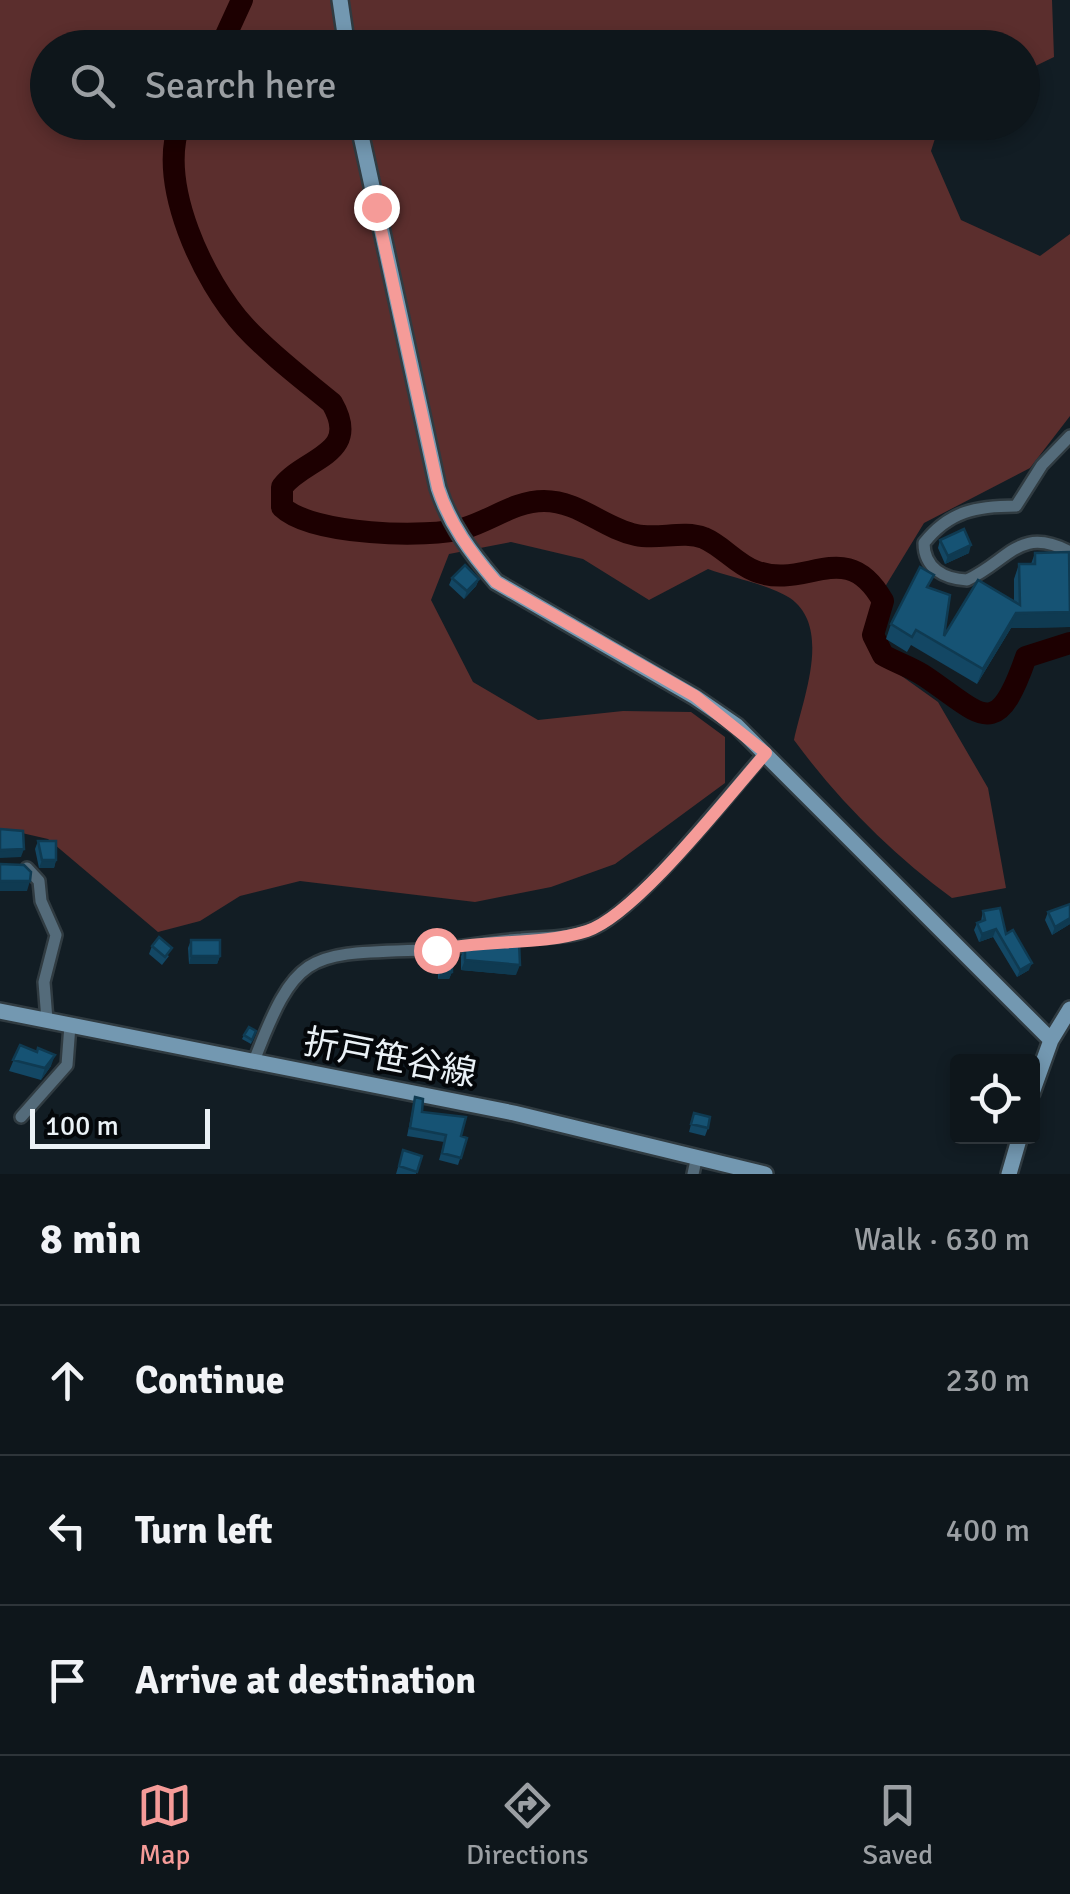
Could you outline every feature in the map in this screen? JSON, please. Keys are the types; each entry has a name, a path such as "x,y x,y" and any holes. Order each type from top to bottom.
{"street":[{"path":"340,0 344,30"},
{"path":"362,140 438,488 468,548 496,582 695,696 766,753 1050,1040"},
{"path":"1070,436 1042,465 1016,506 969,509 946,519 924,544 924,554 940,574 967,580 1025,543 1050,541 1070,552"},
{"path":"254,1062 274,1010 294,979 337,954 436,950 558,936 601,924 630,902 766,753"},
{"path":"27,868 39,880 41,901 56,935 44,982 47,1020"},
{"path":"1040,1069 1050,1040 1070,1009"},
{"name":"折戸笹谷線","path":"0,1011 514,1113 765,1174"},
{"path":"20,1118 67,1065 70,1025"},
{"path":"1009,1174 1018,1144"},
{"path":"692,1174 697,1156"}],"shaded area":[{"path":"0,0 1052,0 1054,57 1040,64 1040,30 30,30 30,140 935,140 931,151 961,220 1040,256 1070,234 1070,416 1030,468 924,523 880,595 875,657 938,702 988,788 1006,888 952,898 867,825 794,740 808,685 812,646 803,611 790,598 708,569 649,600 583,559 511,542 449,554 431,600 473,682 538,720 623,711 691,712 725,737 725,783 615,864 551,887 475,902 300,881 240,896 200,921 158,932 48,839 0,828"}],"building":[{"path":"964,529 971,545 948,556 940,540"},
{"path":"1069,552 1070,612 1016,613 983,669 916,630 912,637 891,624 920,567 934,575 927,587 950,595 944,636 978,580 1020,605 1019,564 1035,564 1035,553"},
{"path":"465,565 479,579 467,591 452,578"},
{"path":"0,829 23,831 24,849 0,850"},
{"path":"38,841 56,841 56,860 42,860"},
{"path":"0,864 24,865 31,872 30,881 0,881"},
{"path":"1070,904 1070,918 1055,927 1048,912"},
{"path":"1000,908 1006,934 1013,930 1032,963 1020,970 996,929 982,934 977,923 985,920 983,911"},
{"path":"159,937 172,948 165,957 152,946"},
{"path":"191,940 220,940 220,956 191,956"},
{"path":"519,942 520,965 465,960 465,946"},
{"path":"441,956 452,956 452,972 441,972"},
{"path":"249,1027 256,1031 252,1040 244,1035"},
{"path":"20,1045 55,1055 45,1068 13,1060"},
{"path":"415,1097 423,1099 422,1112 466,1117 461,1136 467,1138 461,1158 442,1153 446,1135 410,1128"},
{"path":"694,1113 710,1117 708,1128 691,1124"},
{"path":"403,1150 422,1156 417,1172 399,1166"}],"waterway":[{"path":"228,30 242,0"},
{"path":"176,140 179,202 214,284 245,327 332,403 339,420 340,434 335,445 282,487 282,507 297,516 343,529 425,533 465,528 523,504 557,502 636,535 704,538 755,571 774,575 840,568 855,571 883,601 873,635 883,655 986,714 1006,702 1026,657 1070,643"}],"route":[{"path":"376,207 438,488 445,509 473,555 496,582 695,696 766,753 630,902 601,924 584,932 475,942 436,950"}]}
